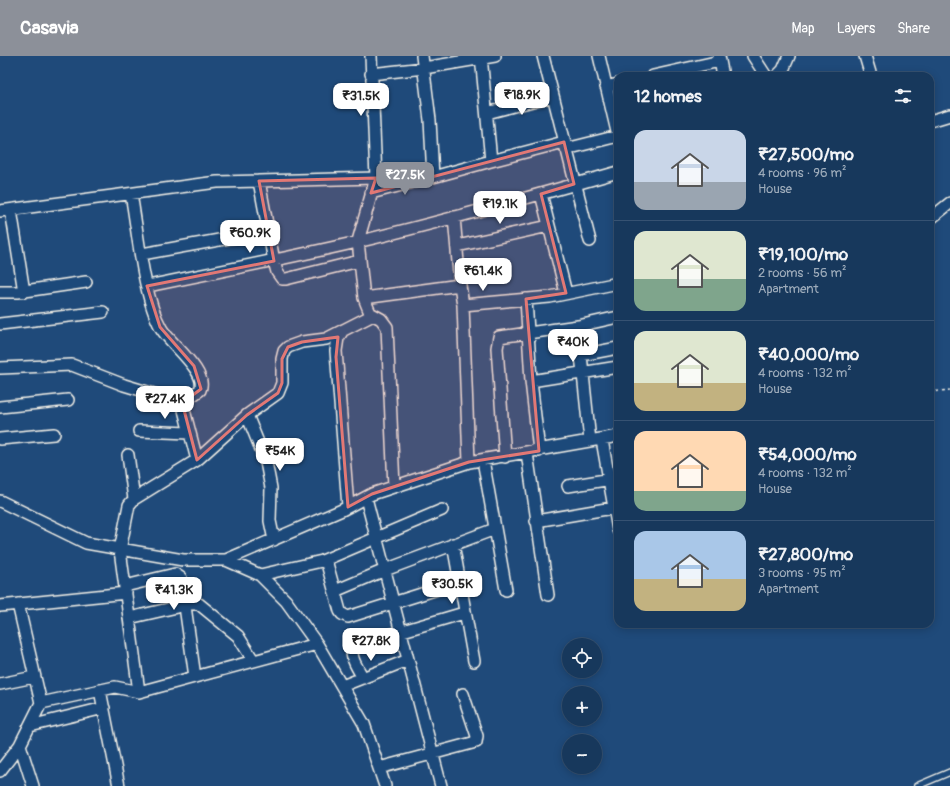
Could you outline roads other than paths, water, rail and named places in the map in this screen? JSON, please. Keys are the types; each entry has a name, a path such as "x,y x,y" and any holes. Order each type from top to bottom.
{"street":[{"path":"371,56 376,178 358,241 359,261 364,298 370,313 381,319 387,327 394,487"},
{"path":"422,56 430,120 433,177"},
{"path":"371,74 424,68 495,56"},
{"path":"543,56 574,184 590,241"},
{"path":"599,56 614,120"},
{"path":"753,56 763,72"},
{"path":"781,72 789,56"},
{"path":"865,56 870,72"},
{"path":"481,58 491,161"},
{"path":"668,72 719,58 722,72"},
{"path":"606,87 614,85"},
{"path":"487,113 552,96"},
{"path":"934,120 950,114"},
{"path":"371,193 491,161 565,145 614,137"},
{"path":"147,286 274,261 454,218 614,173"},
{"path":"24,292 6,211 217,182 376,178"},
{"path":"259,181 274,261 277,272 282,278 286,279 359,261"},
{"path":"131,194 147,286 160,327 194,366 202,383 200,390 184,403"},
{"path":"541,194 566,293"},
{"path":"934,216 950,203"},
{"path":"454,218 463,305 469,462"},
{"path":"457,246 549,226"},
{"path":"142,254 269,231"},
{"path":"0,292 24,292 86,282"},
{"path":"463,305 526,299 614,284"},
{"path":"364,298 460,285"},
{"path":"526,299 531,381 539,451"},
{"path":"0,324 102,312"},
{"path":"139,692 120,550 129,505 134,499 197,460 248,415 278,394 282,383 282,359 284,351 288,347 302,342 326,339 373,316"},
{"path":"504,456 497,342 498,337 529,334 578,326 614,318"},
{"path":"578,326 590,441"},
{"path":"343,330 338,338 336,351 348,507"},
{"path":"581,356 614,349"},
{"path":"0,368 72,365 124,386 184,403"},
{"path":"531,381 614,368"},
{"path":"0,407 68,400"},
{"path":"184,403 197,460"},
{"path":"248,415 266,462 271,488 270,521 274,540"},
{"path":"139,431 190,433"},
{"path":"0,438 54,434"},
{"path":"0,501 86,543 183,560 226,560 366,498 469,462 614,437"},
{"path":"568,486 614,479 602,440"},
{"path":"527,453 548,595"},
{"path":"128,455 134,499"},
{"path":"483,460 506,590"},
{"path":"366,498 441,786"},
{"path":"536,521 614,508"},
{"path":"260,575 326,560 442,510"},
{"path":"335,591 385,570 495,529"},
{"path":"453,544 464,613 474,661"},
{"path":"226,560 260,575 286,600 317,644 364,724 385,786"},
{"path":"326,560 340,611 344,616 348,617 460,582"},
{"path":"0,606 126,589 168,576 179,575 182,580 195,677"},
{"path":"0,771 20,745 40,703 18,604"},
{"path":"129,618 199,604 241,639 252,660"},
{"path":"363,678 353,658 352,648 355,645 464,613"},
{"path":"40,703 119,687 139,692 252,660 317,644"},
{"path":"342,686 408,660"},
{"path":"0,684 34,677"},
{"path":"100,690 119,786"},
{"path":"379,768 476,742 477,736 464,694"},
{"path":"30,726 104,708"},
{"path":"20,745 33,786"}],"lane":[{"path":"917,786 950,772"}]}
